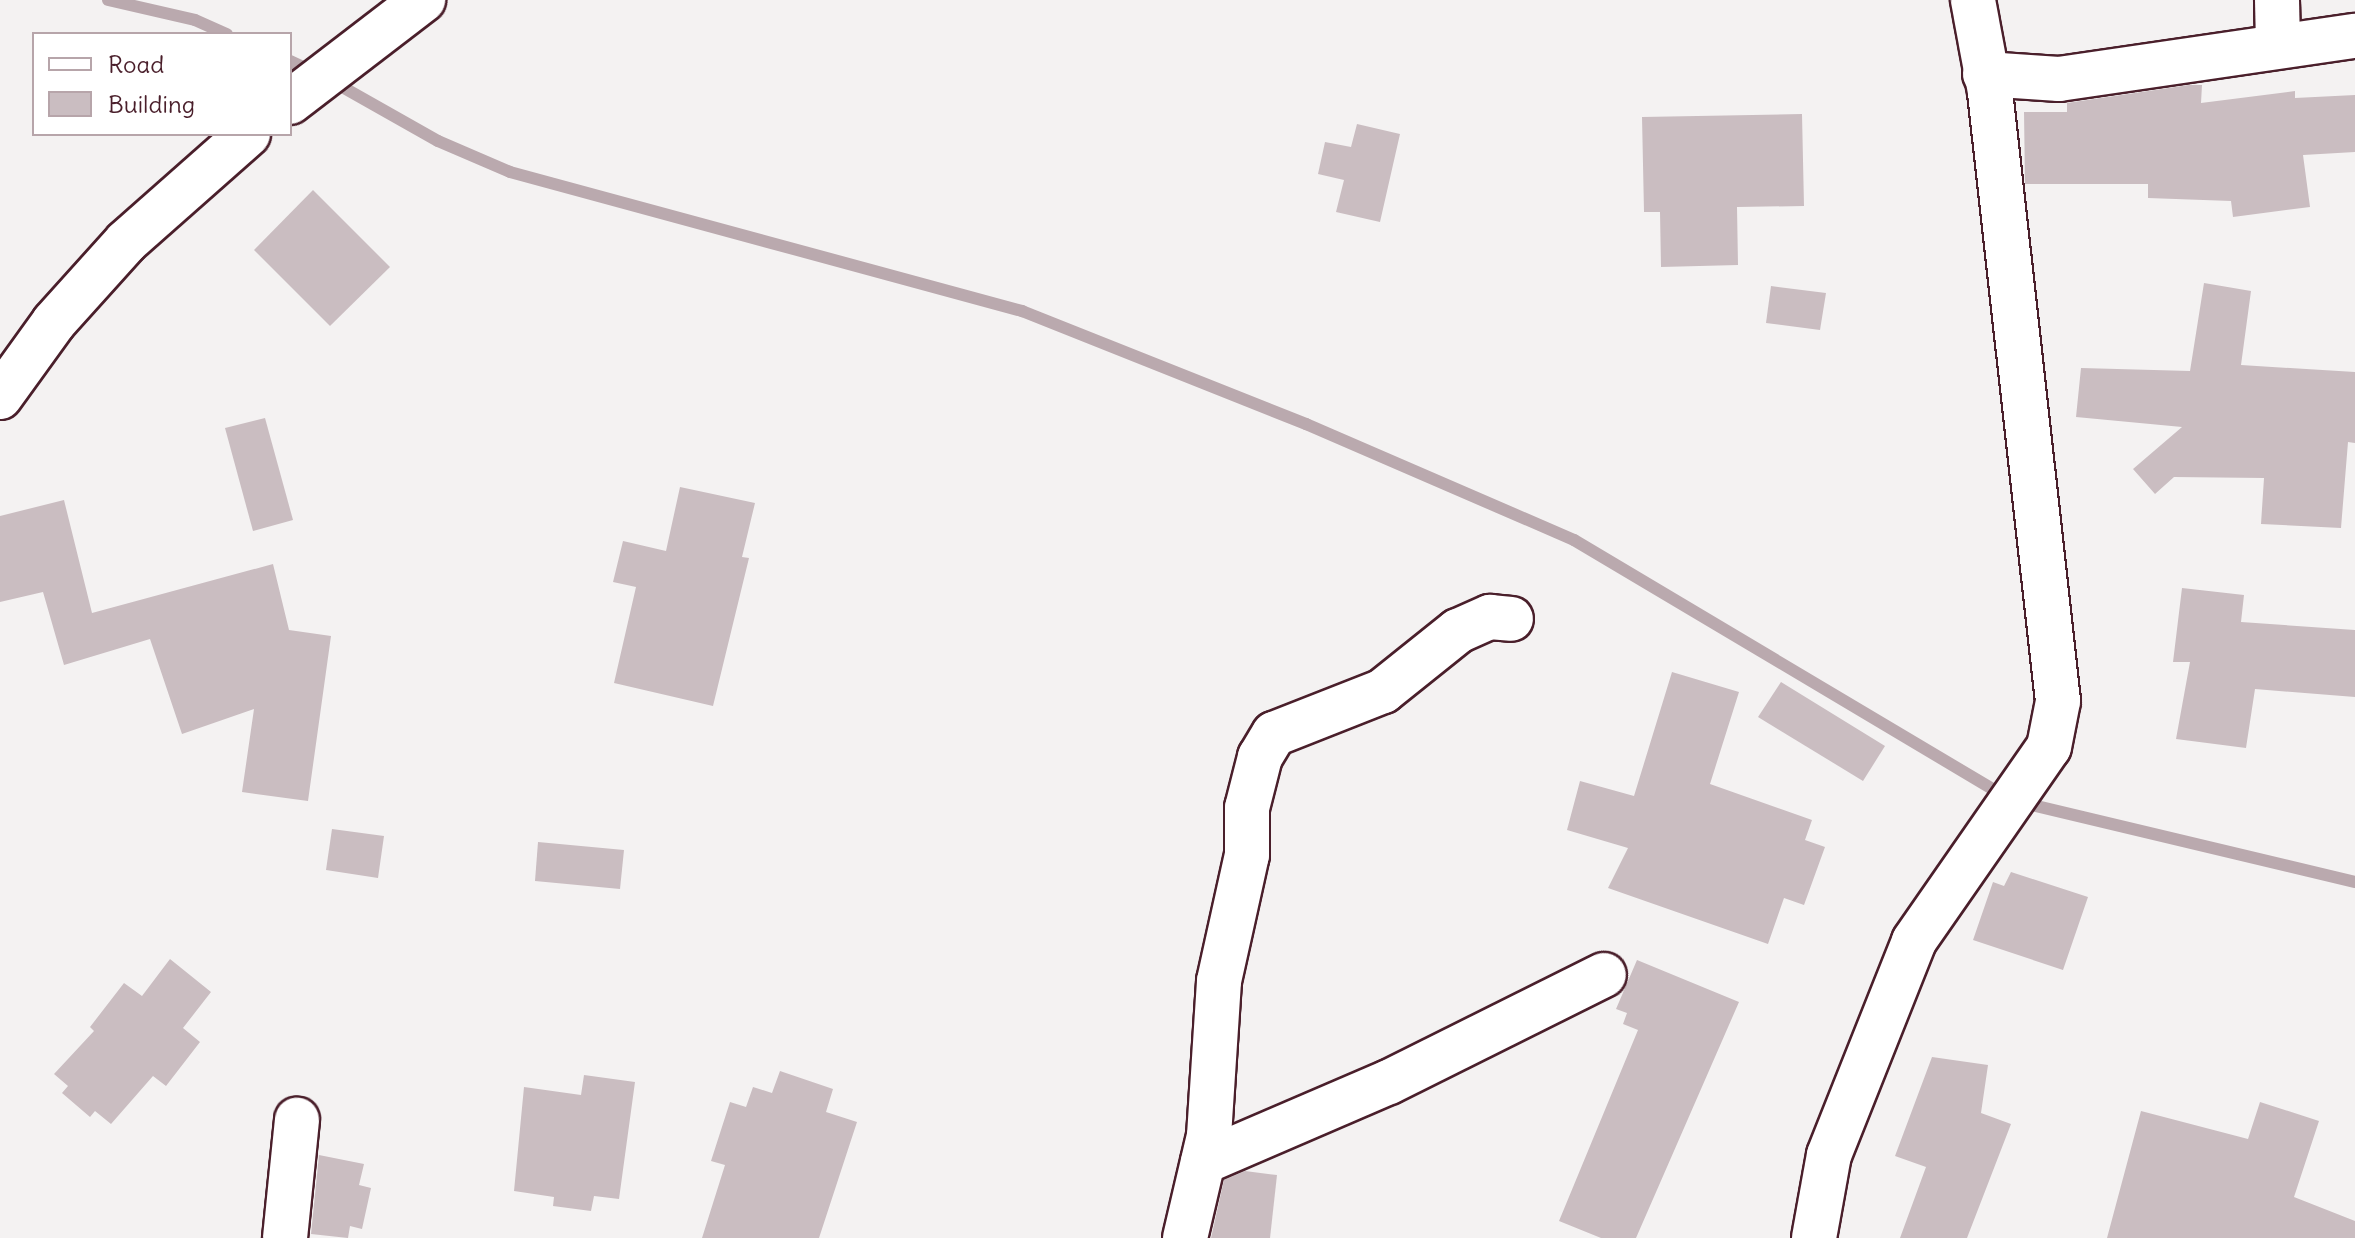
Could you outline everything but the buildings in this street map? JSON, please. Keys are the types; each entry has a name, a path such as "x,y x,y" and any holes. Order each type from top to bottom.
{"street":[{"path":"292,100 423,0"},
{"path":"1814,1238 1829,1155 1914,941 2049,747 2058,701 1985,74 1973,0"},
{"path":"2277,0 2278,44"},
{"path":"1985,74 2059,79 2278,44 2355,36"},
{"path":"0,397 54,322 126,242 246,136"},
{"path":"1185,1238 1203,1162 1219,981 1247,855 1247,808 1260,757 1274,734 1383,691 1458,631 1490,617 1511,619"},
{"path":"1203,1162 1389,1082 1604,975"},
{"path":"285,1238 297,1120"}],"waterway":[{"path":"108,0 195,20 222,32"},
{"path":"292,62 314,72"},
{"path":"330,80 438,141 510,172 1022,311 1306,424 1574,540 2011,800 2355,882"}]}
